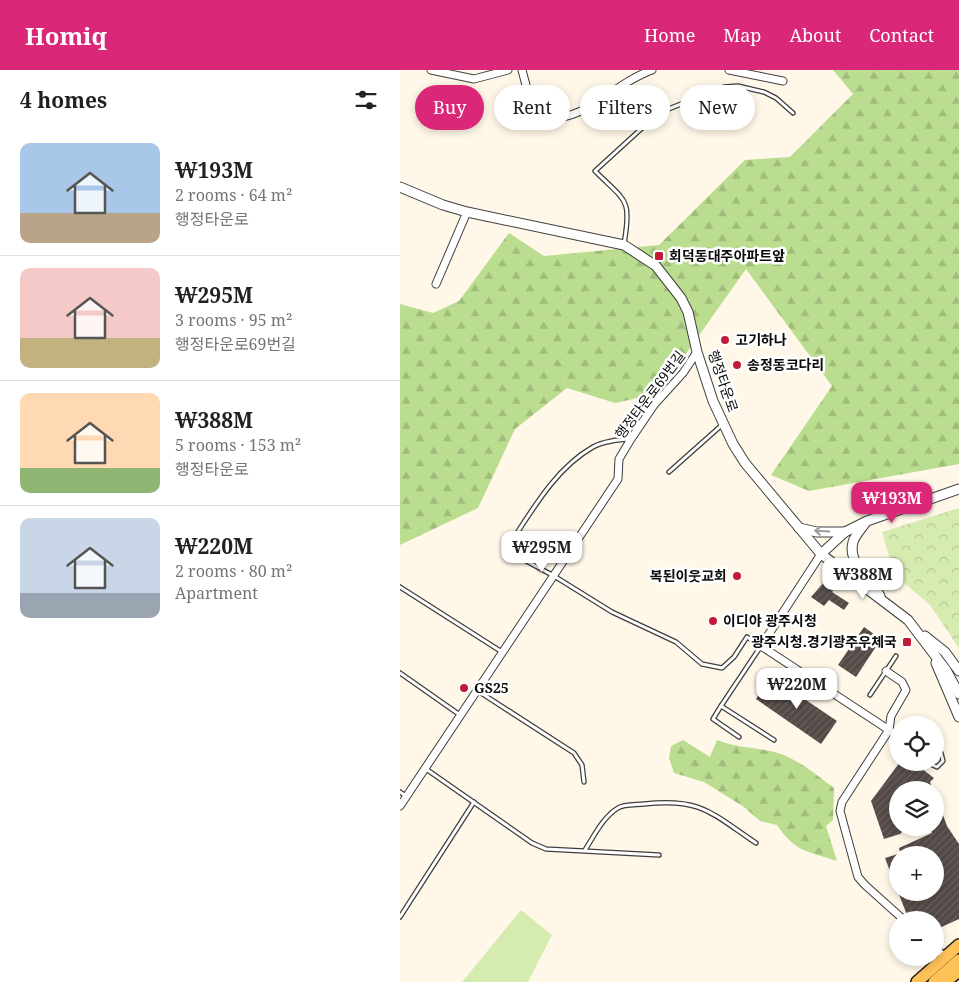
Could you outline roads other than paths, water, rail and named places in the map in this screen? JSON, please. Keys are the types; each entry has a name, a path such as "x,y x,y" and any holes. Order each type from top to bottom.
{"main road":[{"path":"917,982 959,945"},
{"path":"934,982 959,960"},
{"path":"945,982 959,971"}],"street":[{"path":"431,70 474,79 508,70"},
{"path":"522,70 532,108 543,119 560,120 587,110 621,85 636,76 652,70"},
{"path":"728,70 783,81"},
{"name":"행정타운로","path":"400,186 443,205 467,212 624,245 656,266 681,298 693,326 697,352 713,401 723,424 745,463 821,554 908,620 946,670 959,694"},
{"path":"436,284 467,212"},
{"name":"행정타운로69번길","path":"400,806 403,794 425,769 618,479 620,458 631,439 654,405 683,373 697,352"},
{"path":"894,911 858,877 840,811 842,802 889,730 761,646 821,554 845,532 866,521 959,489"},
{"path":"866,521 853,541 852,553 859,568 873,583 883,601"},
{"path":"799,528 817,532 845,532"},
{"path":"918,632 938,644 959,671"},
{"path":"918,632 944,681 959,717"},
{"path":"886,671 902,682 906,690 891,716"}],"lane":[{"path":"624,245 628,209 624,200 595,170 652,119 666,110 724,88 738,86 764,92 776,98 793,113"},
{"path":"669,472 723,424"},
{"path":"631,439 615,440 594,446 568,466 541,499 506,550 554,576 612,612 676,642 702,664 722,668 734,657 747,637 761,646 713,719 739,737"},
{"path":"400,587 503,653"},
{"path":"870,695 896,656"},
{"path":"400,673 461,716"},
{"path":"477,690 574,753 582,765 584,782"},
{"path":"721,706 774,740"},
{"path":"425,769 532,844 546,849 659,854"},
{"path":"400,918 474,802"},
{"path":"584,851 608,816 620,806 666,802 684,802 705,808 756,843"}],"place":[{"name":"회덕동대주아파트앞","path":"659,256"},
{"name":"고기하나","path":"725,340"},
{"name":"송정동코다리","path":"737,365"},
{"name":"복된이웃교회","path":"737,576"},
{"name":"이디야 광주시청","path":"713,621"},
{"name":"광주시청.경기광주우체국","path":"907,642"},
{"name":"GS25","path":"464,688"}]}
